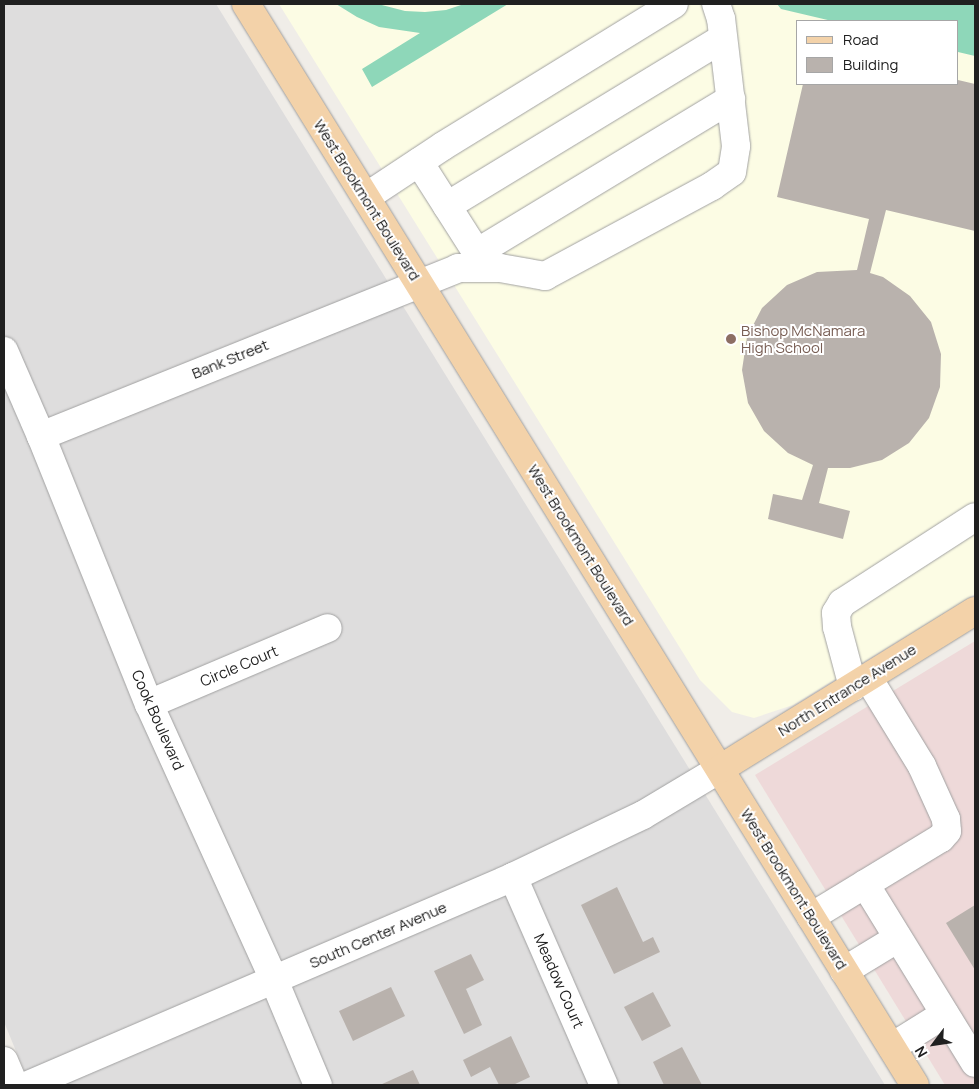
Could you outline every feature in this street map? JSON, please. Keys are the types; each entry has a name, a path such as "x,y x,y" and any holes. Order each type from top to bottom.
{"main road":[{"name":"West Brookmont Boulevard","path":"246,4 915,1085"},
{"name":"North Entrance Avenue","path":"720,769 975,611"}],"street":[{"path":"366,197 419,162 674,4"},
{"name":"Bank Street","path":"41,436 418,282 482,260 545,276 712,186 732,172 736,146 720,19 716,4"},
{"path":"447,206 722,39"},
{"path":"419,162 482,260 731,99"},
{"name":"Cook Boulevard","path":"4,351 41,436 150,704 274,980 318,1085"},
{"path":"811,917 941,838 947,831 946,819 922,766 860,682 837,627 836,613 842,603 975,517"},
{"name":"Circle Court","path":"150,704 328,628"},
{"name":"South Center Avenue","path":"28,1085 513,877 643,815 720,769"},
{"name":"Meadow Court","path":"513,877 604,1085"},
{"path":"865,884 975,1063"},
{"path":"844,971 898,938"},
{"path":"892,1047 945,1014"},
{"path":"4,1061 14,1085"}],"shaded area":[{"path":"4,4 216,4 885,1085 30,1085 4,1022"},
{"name":"Bishop McNamara High School","path":"279,4 975,4 975,594 793,705 754,718 732,712 700,680"},
{"path":"975,641 975,1085 945,1085 755,775"}],"green space":[{"path":"336,4 378,4 405,11 425,12 446,10 464,4 508,4 372,87 362,69 420,33 379,27 357,17"},
{"path":"777,4 975,4 975,56 959,52 959,20 828,20 781,9"}],"building":[{"path":"959,80 975,84 975,231 886,210 870,273 883,277 910,296 931,322 941,354 940,387 929,418 909,443 882,460 850,468 828,468 819,503 850,511 843,539 768,519 773,494 802,500 813,465 788,453 764,431 748,403 742,370 747,337 762,308 787,285 817,272 857,270 869,219 777,197 803,85 959,85"},
{"path":"617,887 643,942 653,937 660,952 614,974 581,905"},
{"path":"975,905 975,970 946,923"},
{"path":"471,954 484,980 466,989 482,1025 464,1034 434,971"},
{"path":"391,987 405,1016 353,1041 339,1011"},
{"path":"653,992 671,1026 642,1041 624,1007"},
{"path":"511,1036 530,1077 513,1085 499,1085 490,1067 471,1077 463,1060"},
{"path":"682,1047 702,1085 664,1085 653,1062"},
{"path":"413,1070 420,1085 380,1085"}],"place":[{"name":"Bishop McNamara High School","path":"731,339"}]}
